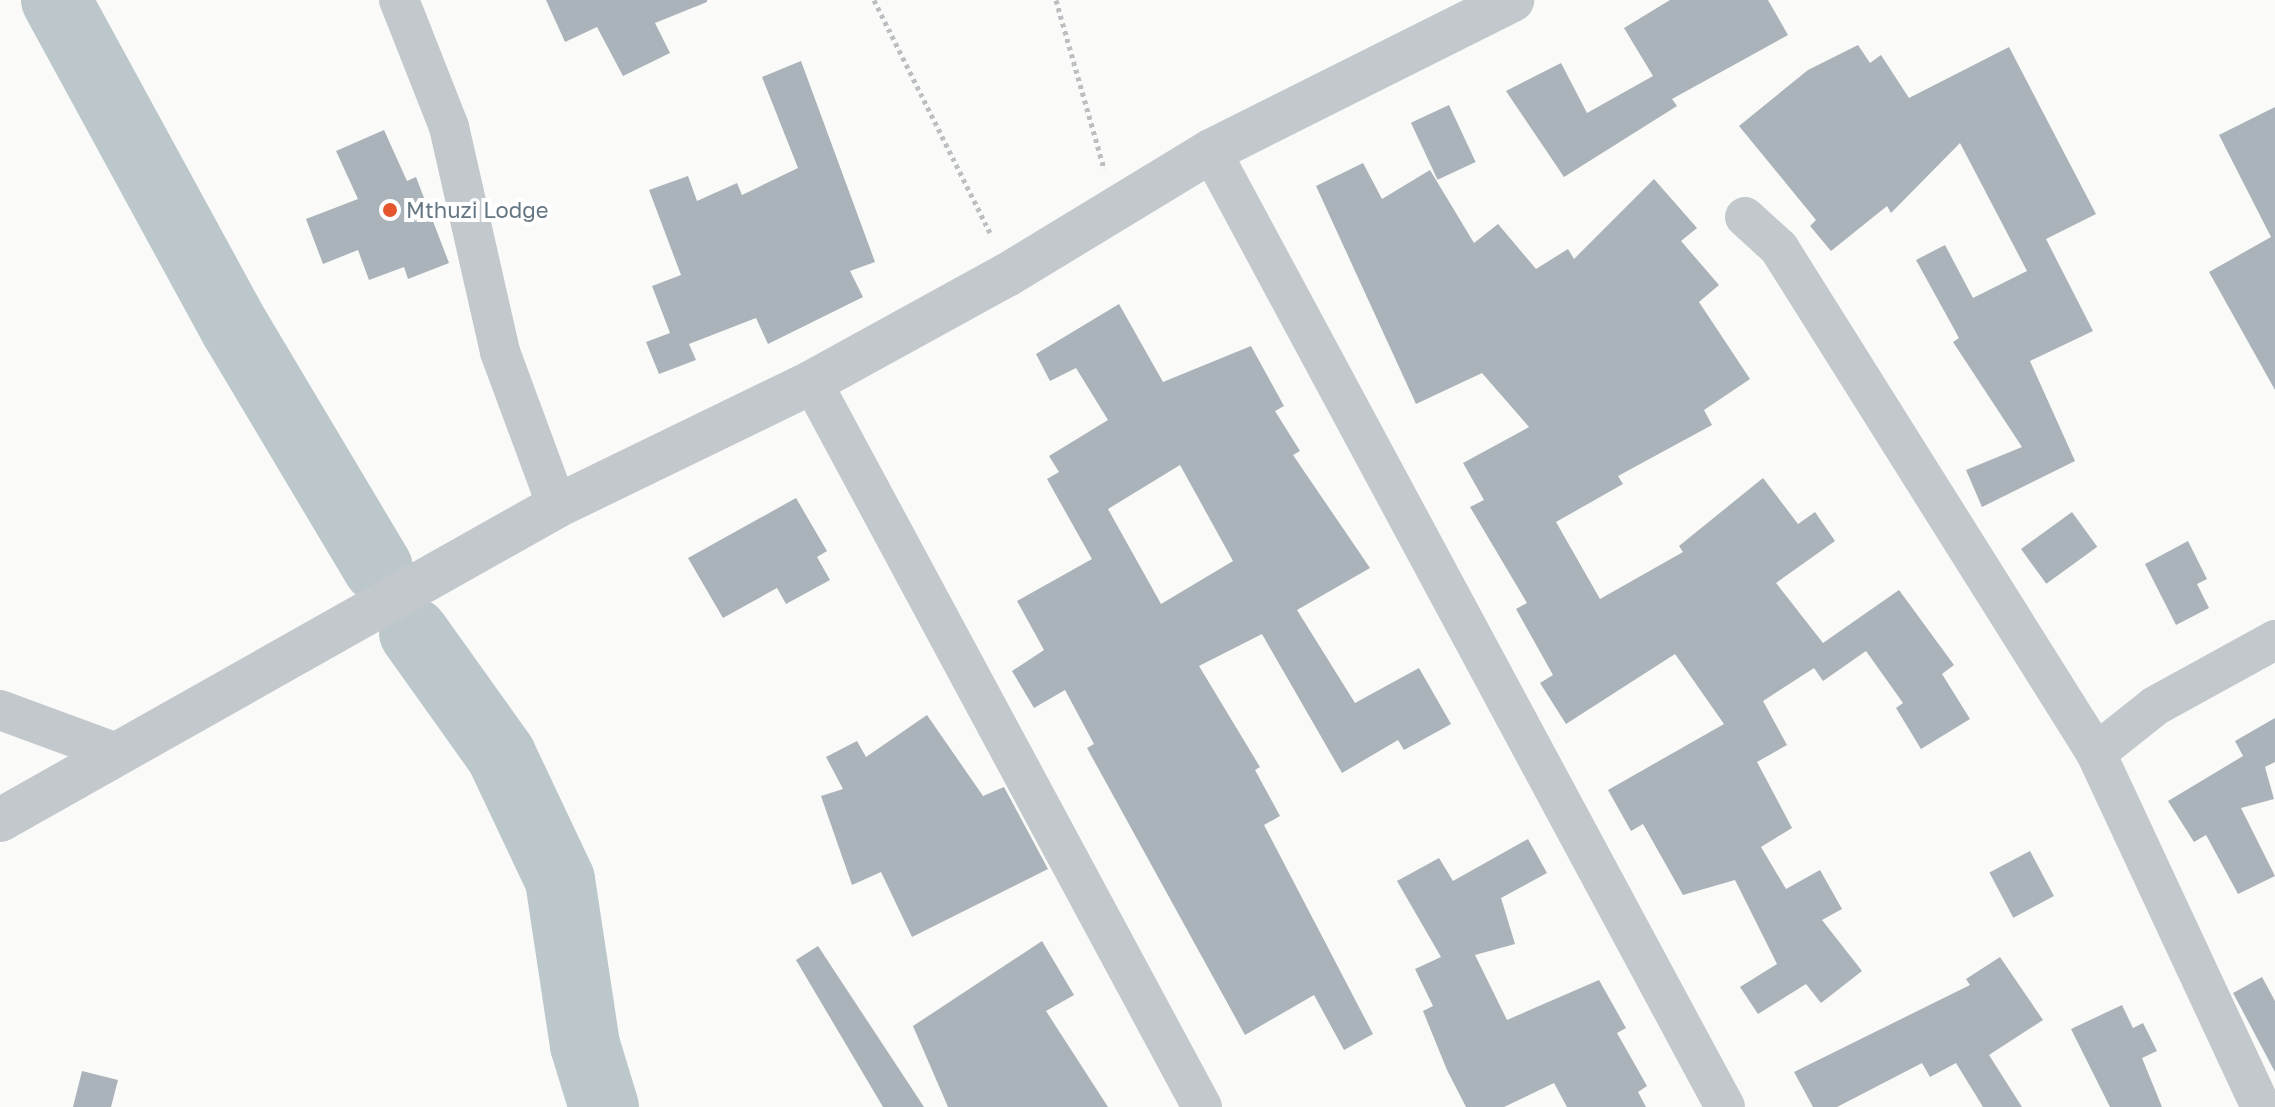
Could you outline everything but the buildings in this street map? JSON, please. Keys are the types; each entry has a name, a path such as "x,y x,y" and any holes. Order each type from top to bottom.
{"street":[{"path":"399,0 449,127 500,352 557,506"},
{"path":"0,820 557,506 812,382 1007,275 1211,151 1512,0"},
{"path":"1211,151 1725,1107"},
{"path":"1745,217 1779,248 2096,753 2261,1107"},
{"path":"812,382 1202,1107"},
{"path":"2096,753 2155,706 2275,640"},
{"path":"0,710 117,753"}],"path":[{"path":"874,0 1007,275"},
{"path":"1056,0 1087,127 1120,207"}],"waterway":[{"path":"56,0 235,328 378,568"},
{"path":"414,633 501,755 560,880 585,1045 604,1107"}],"place":[{"name":"Mthuzi Lodge","path":"390,210"}]}
